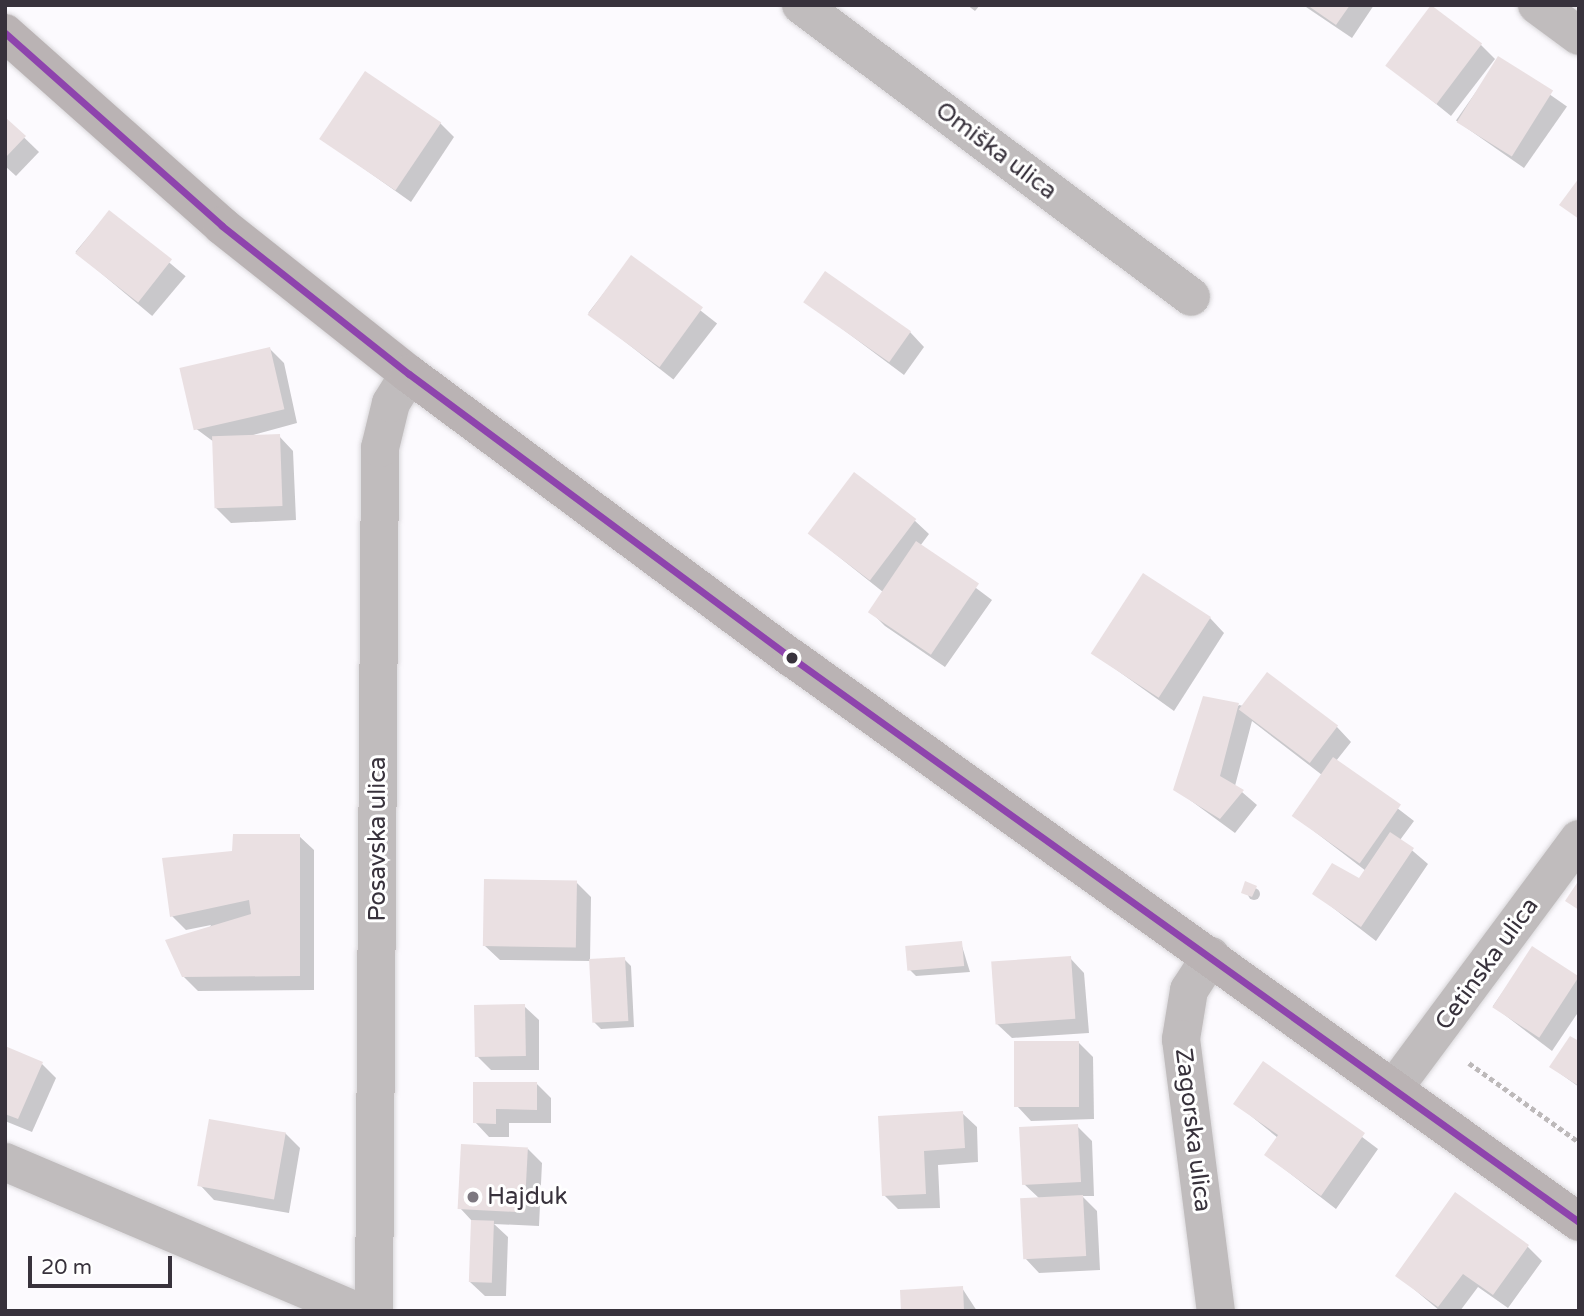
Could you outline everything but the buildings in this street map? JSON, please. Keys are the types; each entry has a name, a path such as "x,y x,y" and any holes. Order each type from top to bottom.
{"main road":[{"path":"5,33 222,226 410,374 792,658 1579,1222"}],"street":[{"name":"Omiška ulica","path":"801,5 1191,297"},
{"path":"1537,5 1579,36"},
{"name":"Posavska ulica","path":"374,1311 380,448 391,402 410,374"},
{"name":"Cetinska ulica","path":"1394,1088 1579,839"},
{"name":"Zagorska ulica","path":"1210,956 1189,990 1181,1039 1216,1311"},
{"path":"5,1162 356,1311"}],"path":[{"path":"1433,1037 1579,1142"}],"transit line":[{"path":"5,33 222,226 409,374 792,658 1579,1222"}],"place":[{"name":"Hajduk","path":"473,1197"}]}
